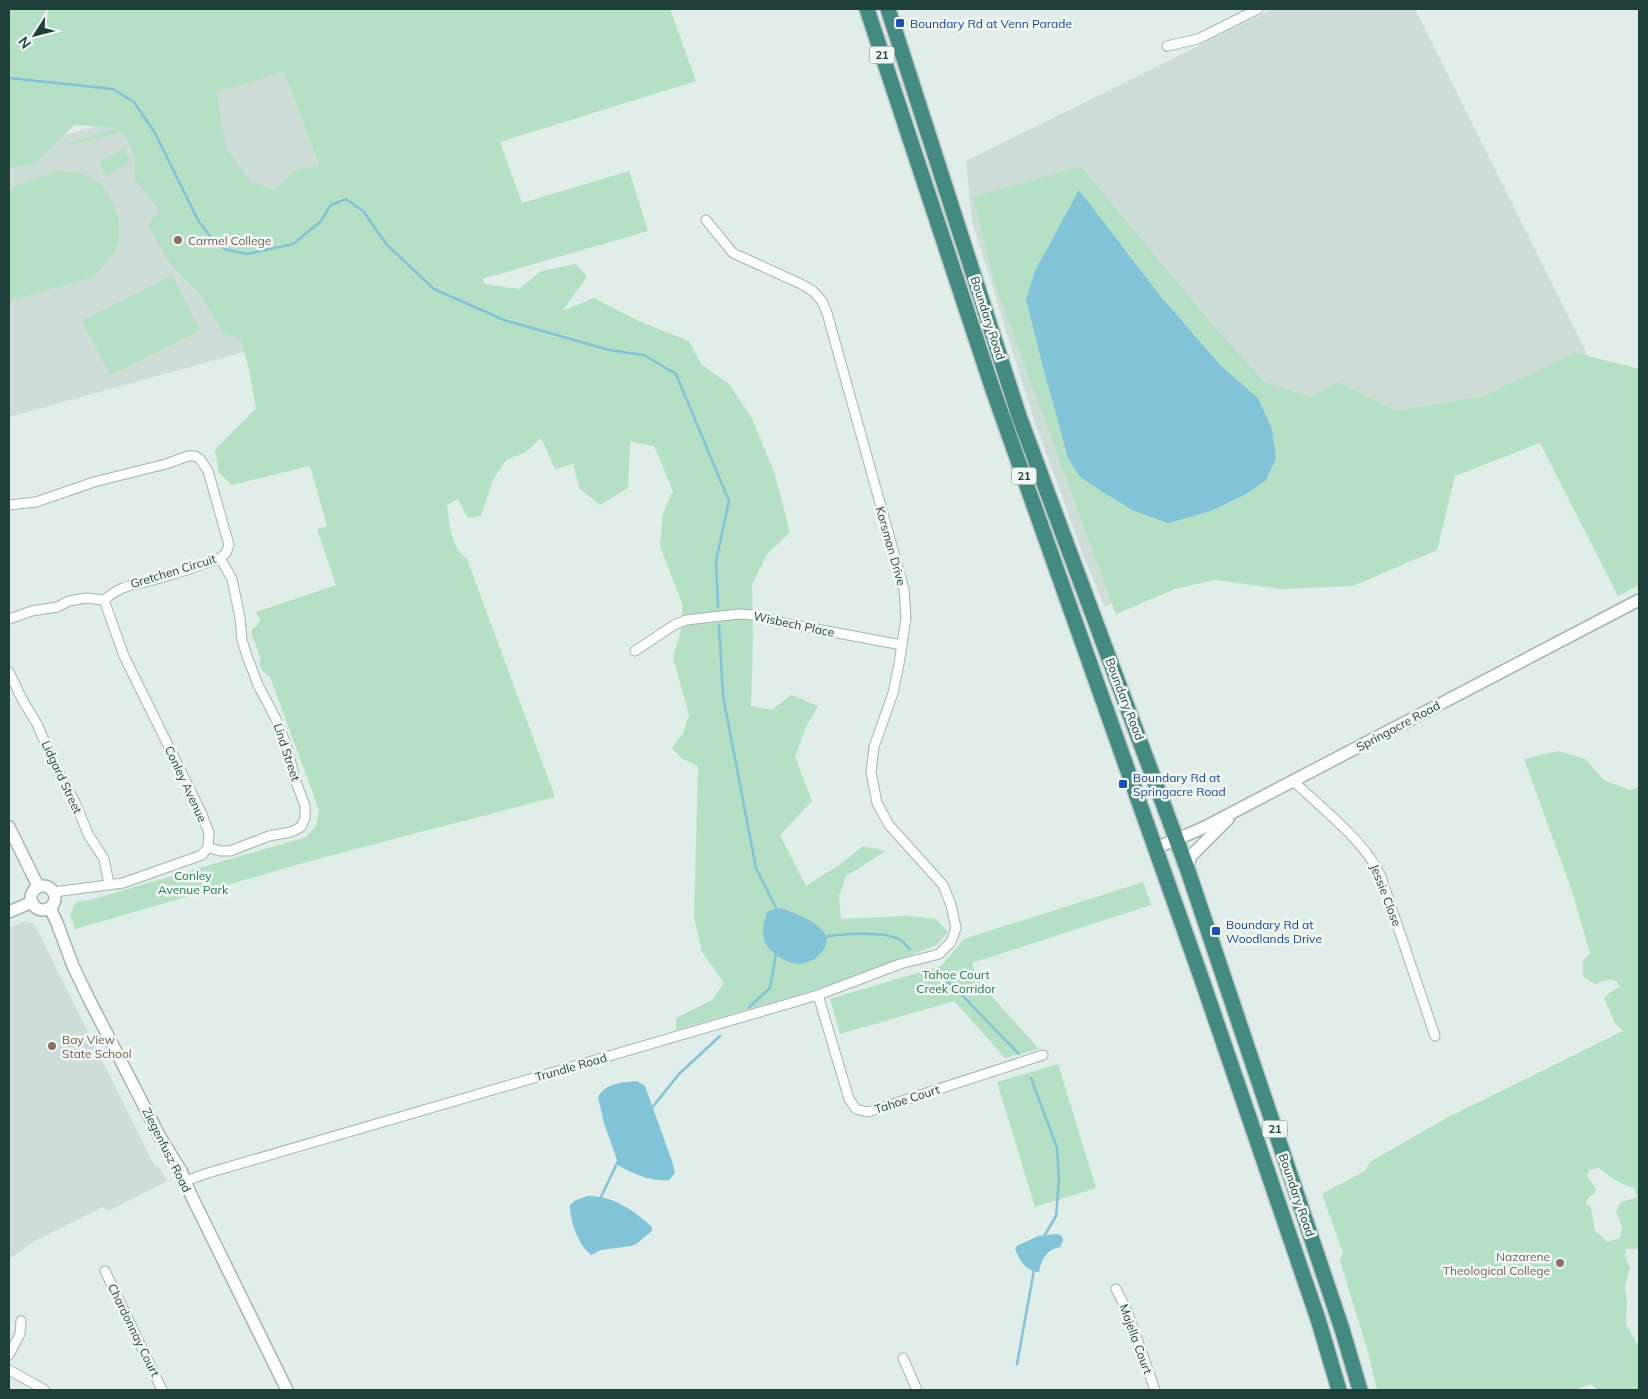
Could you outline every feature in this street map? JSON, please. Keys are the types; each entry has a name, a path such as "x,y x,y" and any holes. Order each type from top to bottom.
{"highway":[{"name":"Boundary Road","path":"867,9 994,390 1156,848 1318,1320 1339,1390"},
{"name":"Boundary Road","path":"888,9 1019,416 1187,868 1342,1329 1360,1390"}],"street":[{"path":"1167,46 1198,39 1258,9"},
{"name":"Korsman Drive","path":"706,220 733,253 813,291 822,301 827,313 904,589 906,618 893,693 874,747 871,772 877,803 889,825 943,885 951,905 956,928 951,942"},
{"name":"Gretchen Circuit","path":"9,505 36,502 94,482 188,456 200,459 208,471 229,544 226,553 220,558 158,579 129,585 104,600"},
{"name":"Lind Street","path":"208,847 220,851 230,851 269,836 291,832 301,827 306,818 305,806 295,779 287,747 246,656 232,579 220,558"},
{"path":"9,619 32,611 57,607 69,601 86,598 104,600"},
{"name":"Conley Avenue","path":"104,600 124,656 201,812 209,833 208,847"},
{"name":"Springacre Road","path":"1156,848 1204,828 1639,600"},
{"name":"Wisbech Place","path":"635,651 674,625 686,620 739,614 754,615 784,623 902,644"},
{"name":"Lidgard Street","path":"9,672 37,724 56,768 75,802 88,834 104,859 109,884"},
{"name":"Jessie Close","path":"1293,781 1362,847 1373,860 1380,874 1435,1036"},
{"path":"1187,868 1191,856 1238,809"},
{"path":"9,827 38,886"},
{"path":"54,892 123,883 175,863 195,858 202,855 208,847"},
{"path":"38,886 47,886 54,892 55,900 50,908 40,909 32,902 32,892 38,886"},
{"path":"9,912 32,902"},
{"name":"Ziegenfusz Road","path":"50,908 85,989 160,1137 185,1181 190,1196 287,1390"},
{"name":"Trundle Road","path":"185,1181 227,1167 818,995 900,964 939,954 951,942"},
{"name":"Tahoe Court","path":"818,995 849,1099 856,1109 868,1112 1043,1055"},
{"name":"Chardonnay Court","path":"105,1271 162,1390"},
{"name":"Majella Court","path":"1116,1289 1128,1313 1154,1390"},
{"path":"9,1355 20,1334 21,1321"},
{"path":"903,1358 917,1390"},
{"path":"9,1370 46,1390"}],"shaded area":[{"path":"1273,9 1415,9 1592,364 1105,607 1085,560 1032,414 972,221 966,161"},
{"name":"Carmel College","path":"284,72 375,316 9,417 9,151"},
{"name":"Bay View State School","path":"25,921 32,923 36,927 154,1165 160,1168 167,1181 108,1211 103,1207 35,1241 9,1259 9,928"}],"green space":[{"name":"Conley Avenue Park","path":"9,9 670,9 696,81 500,142 522,203 629,171 648,231 482,279 485,284 519,289 541,271 576,264 587,277 562,311 594,298 641,322 689,341 701,364 729,384 752,418 774,472 790,532 767,554 752,585 751,706 772,710 791,695 818,706 806,727 795,757 812,801 780,835 806,886 839,865 863,846 886,851 846,876 839,896 841,919 906,916 936,919 948,932 937,945 829,986 676,1030 676,1018 712,1000 724,983 702,952 694,918 698,766 681,758 672,748 683,733 689,715 673,657 680,634 683,606 660,546 663,513 673,491 654,446 630,442 628,488 600,505 580,489 573,464 555,469 541,438 526,452 506,460 493,480 481,516 468,518 458,499 447,505 454,541 461,554 467,559 555,797 310,861 75,929 70,914 76,902 90,900 306,837 316,826 319,810 270,677 260,667 261,658 251,634 252,629 257,626 260,619 256,612 336,585 317,529 327,526 310,466 232,485 219,473 215,450 256,408 248,365 240,339 223,332 199,293 170,264 148,225 159,209 135,180 135,158 125,135 117,130 117,133 68,145 68,143 114,129 111,127 74,125 35,164 9,168","holes":["284,72 319,165 292,172 276,190 251,183 226,147 216,92"]},
{"path":"124,149 131,162 106,176 99,162"},
{"path":"1081,167 1216,329 1264,382 1311,397 1338,382 1396,411 1485,396 1574,353 1639,367 1639,585 1618,596 1540,443 1455,476 1437,550 1353,586 1281,589 1215,580 1175,589 1116,614 995,284 973,197","holes":["1127,250 1162,298 1221,366 1258,398 1272,429 1276,458 1246,494 1211,511 1168,523 1101,491 1079,476 1068,458"]},
{"path":"59,171 74,172 87,176 104,189 118,217 119,236 116,245 107,262 92,277 9,301 9,188"},
{"path":"172,276 200,330 110,375 82,321"},
{"path":"1558,751 1585,759 1604,780 1630,790 1639,787 1639,1249 1626,1249 1625,1256 1630,1268 1625,1286 1627,1302 1626,1324 1639,1347 1639,1390 1598,1390 1591,1384 1574,1390 1377,1390 1368,1352 1340,1261 1343,1253 1322,1194 1365,1171 1370,1162 1446,1118 1623,1031 1615,1023 1604,998 1620,987 1617,981 1610,979 1595,984 1583,976 1583,961 1590,953 1572,891 1524,759","holes":["1599,1168 1611,1177 1634,1188 1637,1197 1621,1202 1616,1211 1622,1227 1620,1238 1608,1242 1595,1231 1591,1207 1585,1203 1590,1196 1594,1195 1596,1189 1587,1176 1589,1170"]},
{"name":"Tahoe Court Creek Corridor","path":"1143,882 1151,905 972,963 978,981 1039,1049 1005,1058 954,1001 840,1034 830,999 941,966 964,939"},
{"path":"1058,1064 1096,1188 1035,1207 997,1082"}],"water":[{"path":"1079,190 1162,298 1221,366 1258,398 1272,429 1276,458 1266,480 1246,494 1211,511 1168,523 1134,511 1079,476 1068,458 1026,299 1035,271"},
{"path":"780,908 805,918 822,930 826,937 826,944 821,953 812,960 802,964 791,963 776,955 766,944 763,932 765,918 768,911"},
{"path":"637,1081 645,1086 672,1161 675,1173 669,1180 649,1179 619,1166 604,1123 598,1097 610,1086"},
{"path":"588,1196 606,1198 623,1205 652,1227 652,1231 631,1246 601,1250 591,1255 582,1245 576,1232 571,1218 570,1205 576,1200"},
{"path":"1057,1234 1062,1236 1063,1241 1060,1247 1051,1250 1045,1256 1039,1272 1030,1270 1019,1257 1015,1249 1017,1246 1038,1236"}],"waterway":[{"path":"9,78 113,89 134,102 155,133 199,222 213,240 224,249 247,254 293,244 320,222 331,205 346,199 363,211 387,245 434,289 504,320 609,350 644,355 676,374 729,501 716,561 718,607"},
{"path":"719,625 723,696 756,868 777,910"},
{"path":"824,937 853,934 886,935 902,941 910,949"},
{"path":"749,1007 770,988 776,954"},
{"path":"938,976 953,986 1019,1054"},
{"path":"651,1109 679,1074 720,1036"},
{"path":"1031,1078 1057,1148 1059,1180 1056,1216 1043,1238"},
{"path":"601,1197 619,1159"},
{"path":"1017,1364 1034,1270"}],"place":[{"name":"Boundary Rd at Venn Parade","path":"900,23"},
{"name":"Carmel College","path":"178,240"},
{"name":"Boundary Rd at Springacre Road","path":"1123,784"},
{"name":"Boundary Rd at Woodlands Drive","path":"1216,931"},
{"name":"Bay View State School","path":"52,1046"},
{"name":"Nazarene Theological College","path":"1560,1263"}]}
